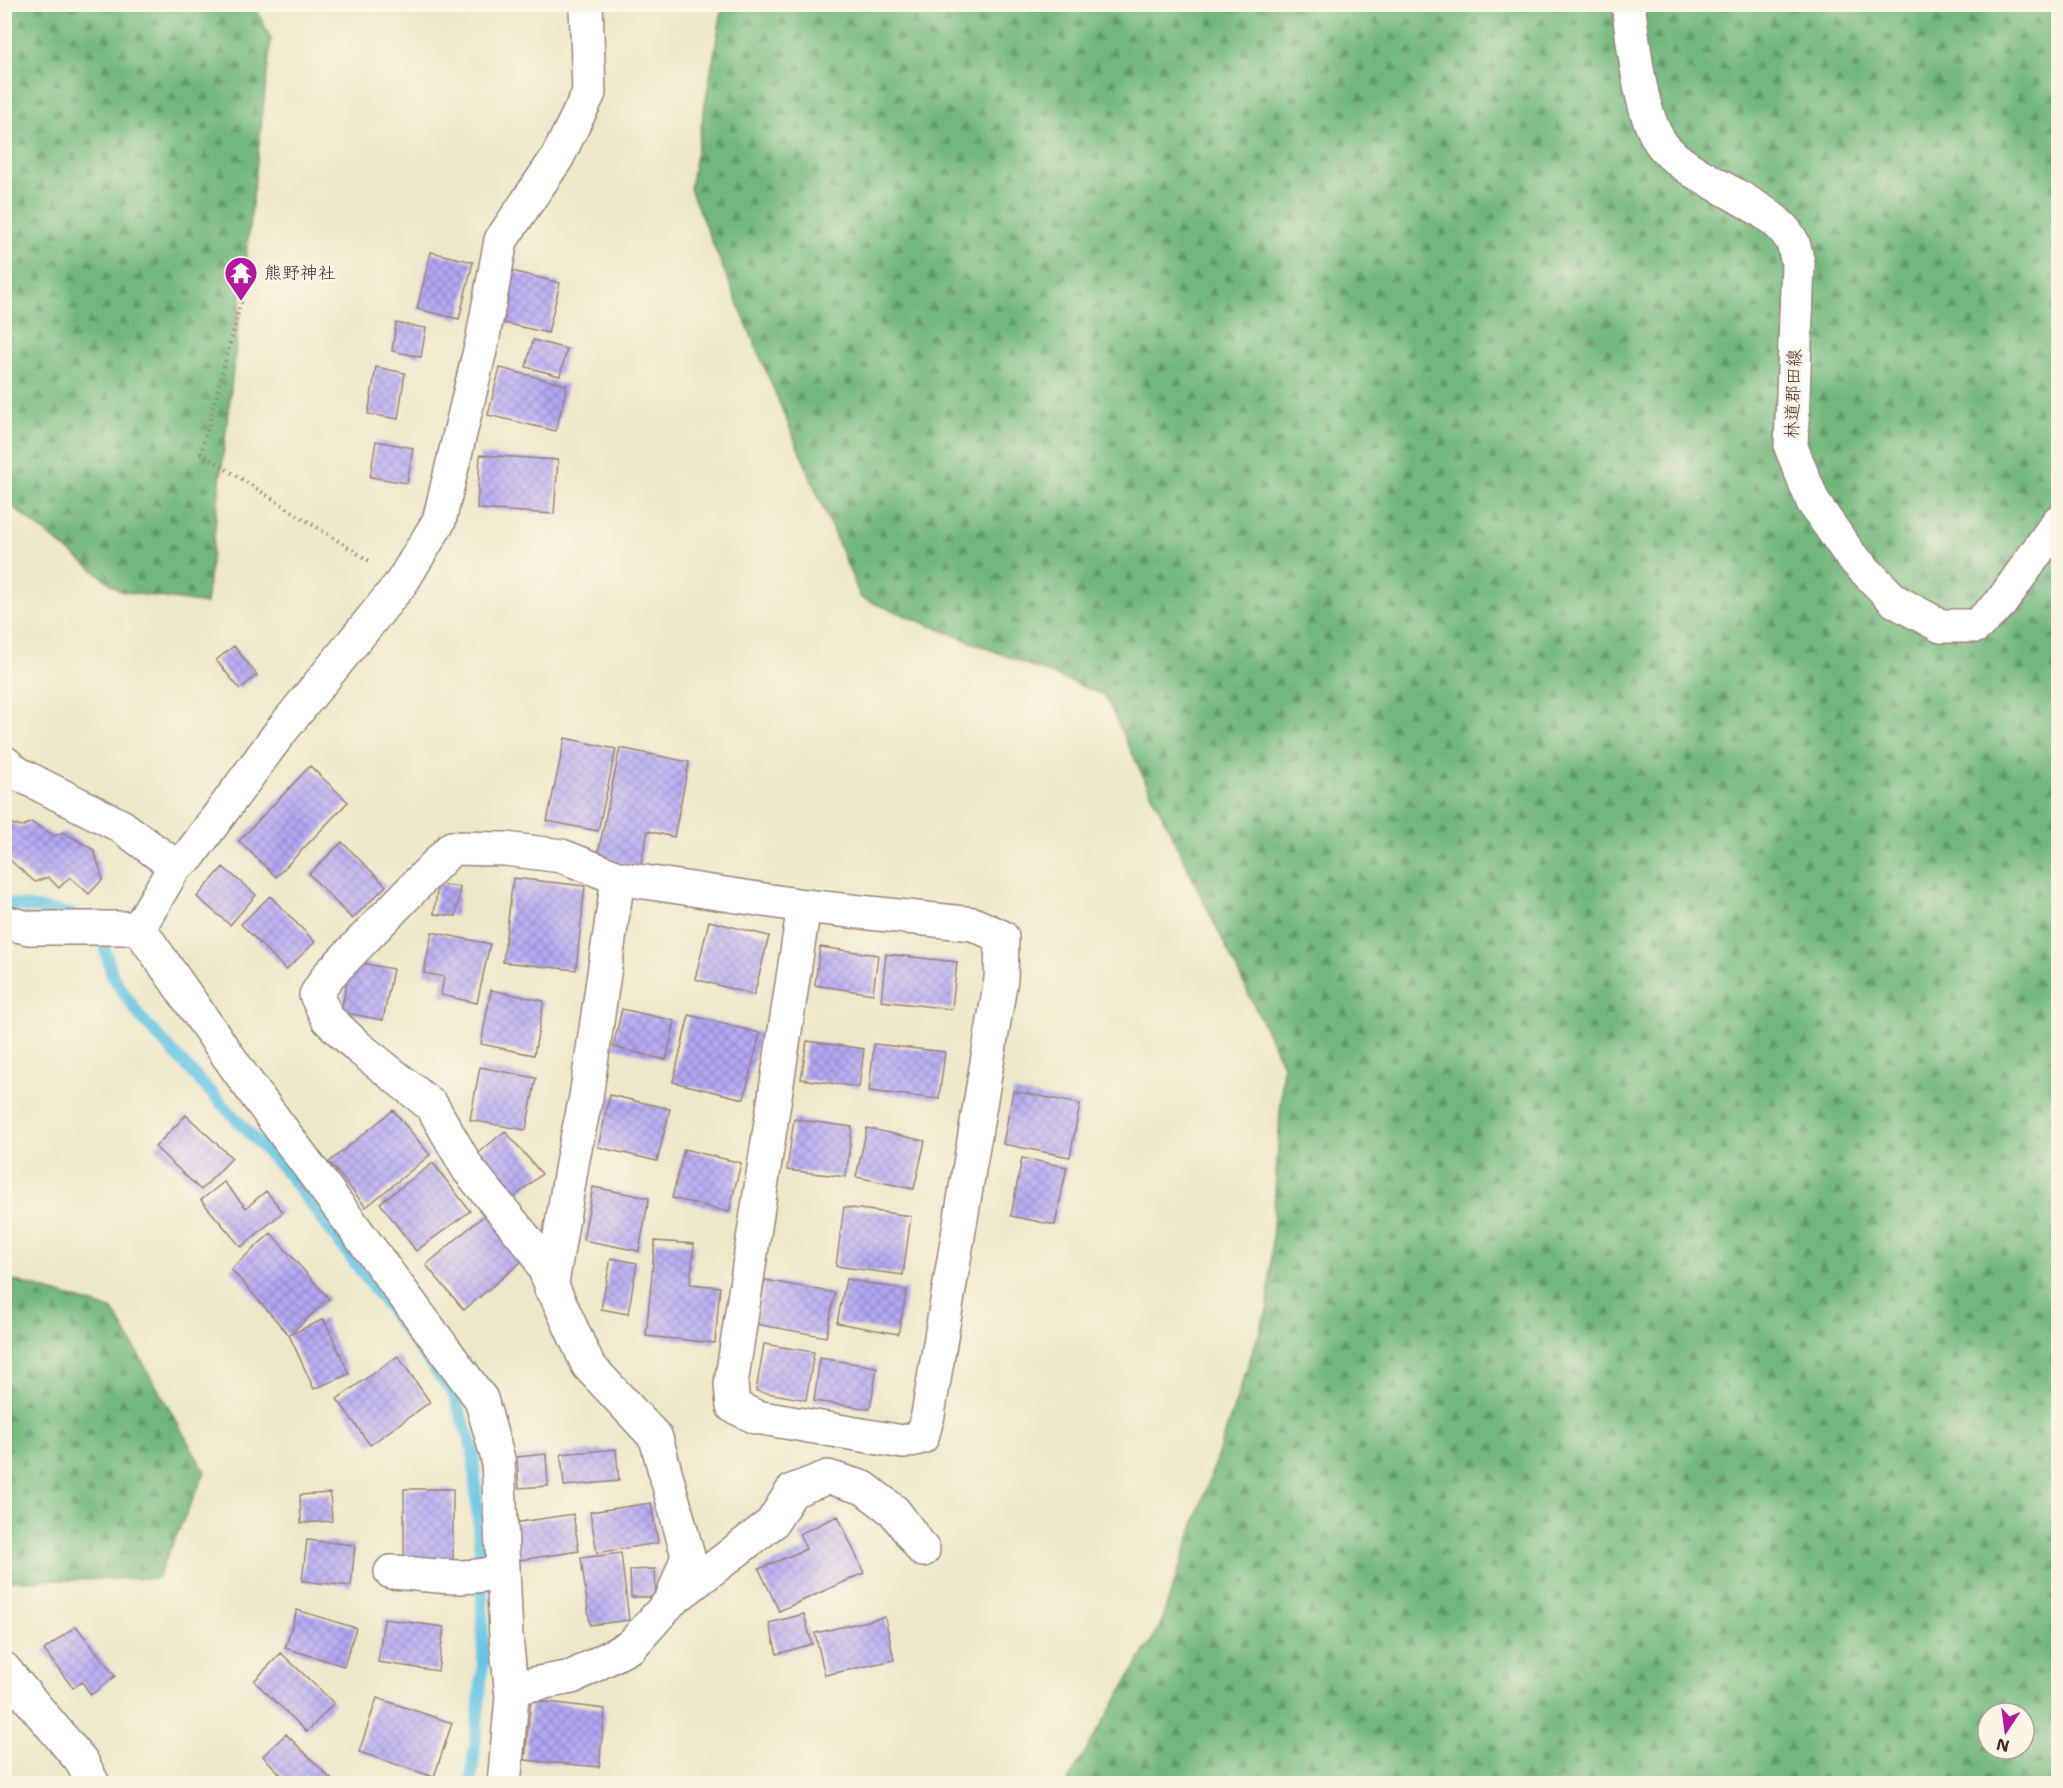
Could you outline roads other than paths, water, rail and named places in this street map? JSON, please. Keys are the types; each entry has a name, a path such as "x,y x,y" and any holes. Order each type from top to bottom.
{"street":[{"path":"140,928 175,866 189,856 281,731 402,582 439,521 482,342 501,240 557,158 589,93 586,4"},
{"name":"林道郡田線","path":"1628,4 1644,105 1662,145 1681,164 1773,220 1792,239 1798,263 1791,447 1813,502 1851,556 1895,601 1941,626 1976,626 2000,604 2058,522"},
{"path":"4,762 17,773 122,826 175,866"},
{"path":"671,1601 688,1556 656,1438 588,1365 551,1289 537,1253 468,1169 432,1106 358,1047 328,1019 316,995 328,976 452,848 505,849 562,856 618,878 804,906 973,924 1002,937 1001,979 928,1415 922,1437 903,1442 756,1417 733,1406 731,1384 804,906"},
{"path":"551,1289 573,1158 586,1097 618,878"},
{"path":"4,922 29,928 140,928"},
{"path":"140,928 244,1080 482,1399 498,1459 486,1573 511,1688 504,1784"},
{"path":"511,1688 572,1677 631,1646 671,1601 772,1524 792,1491 828,1477 864,1488 894,1510 923,1550"},
{"path":"391,1572 486,1573"},
{"path":"4,1668 82,1762 93,1784"}],"waterway":[{"path":"4,903 71,914"},
{"path":"100,931 112,975 141,1018 287,1173 454,1395 473,1450 482,1581 483,1663 471,1784"}],"place":[{"name":"熊野神社","path":"241,302"}]}
